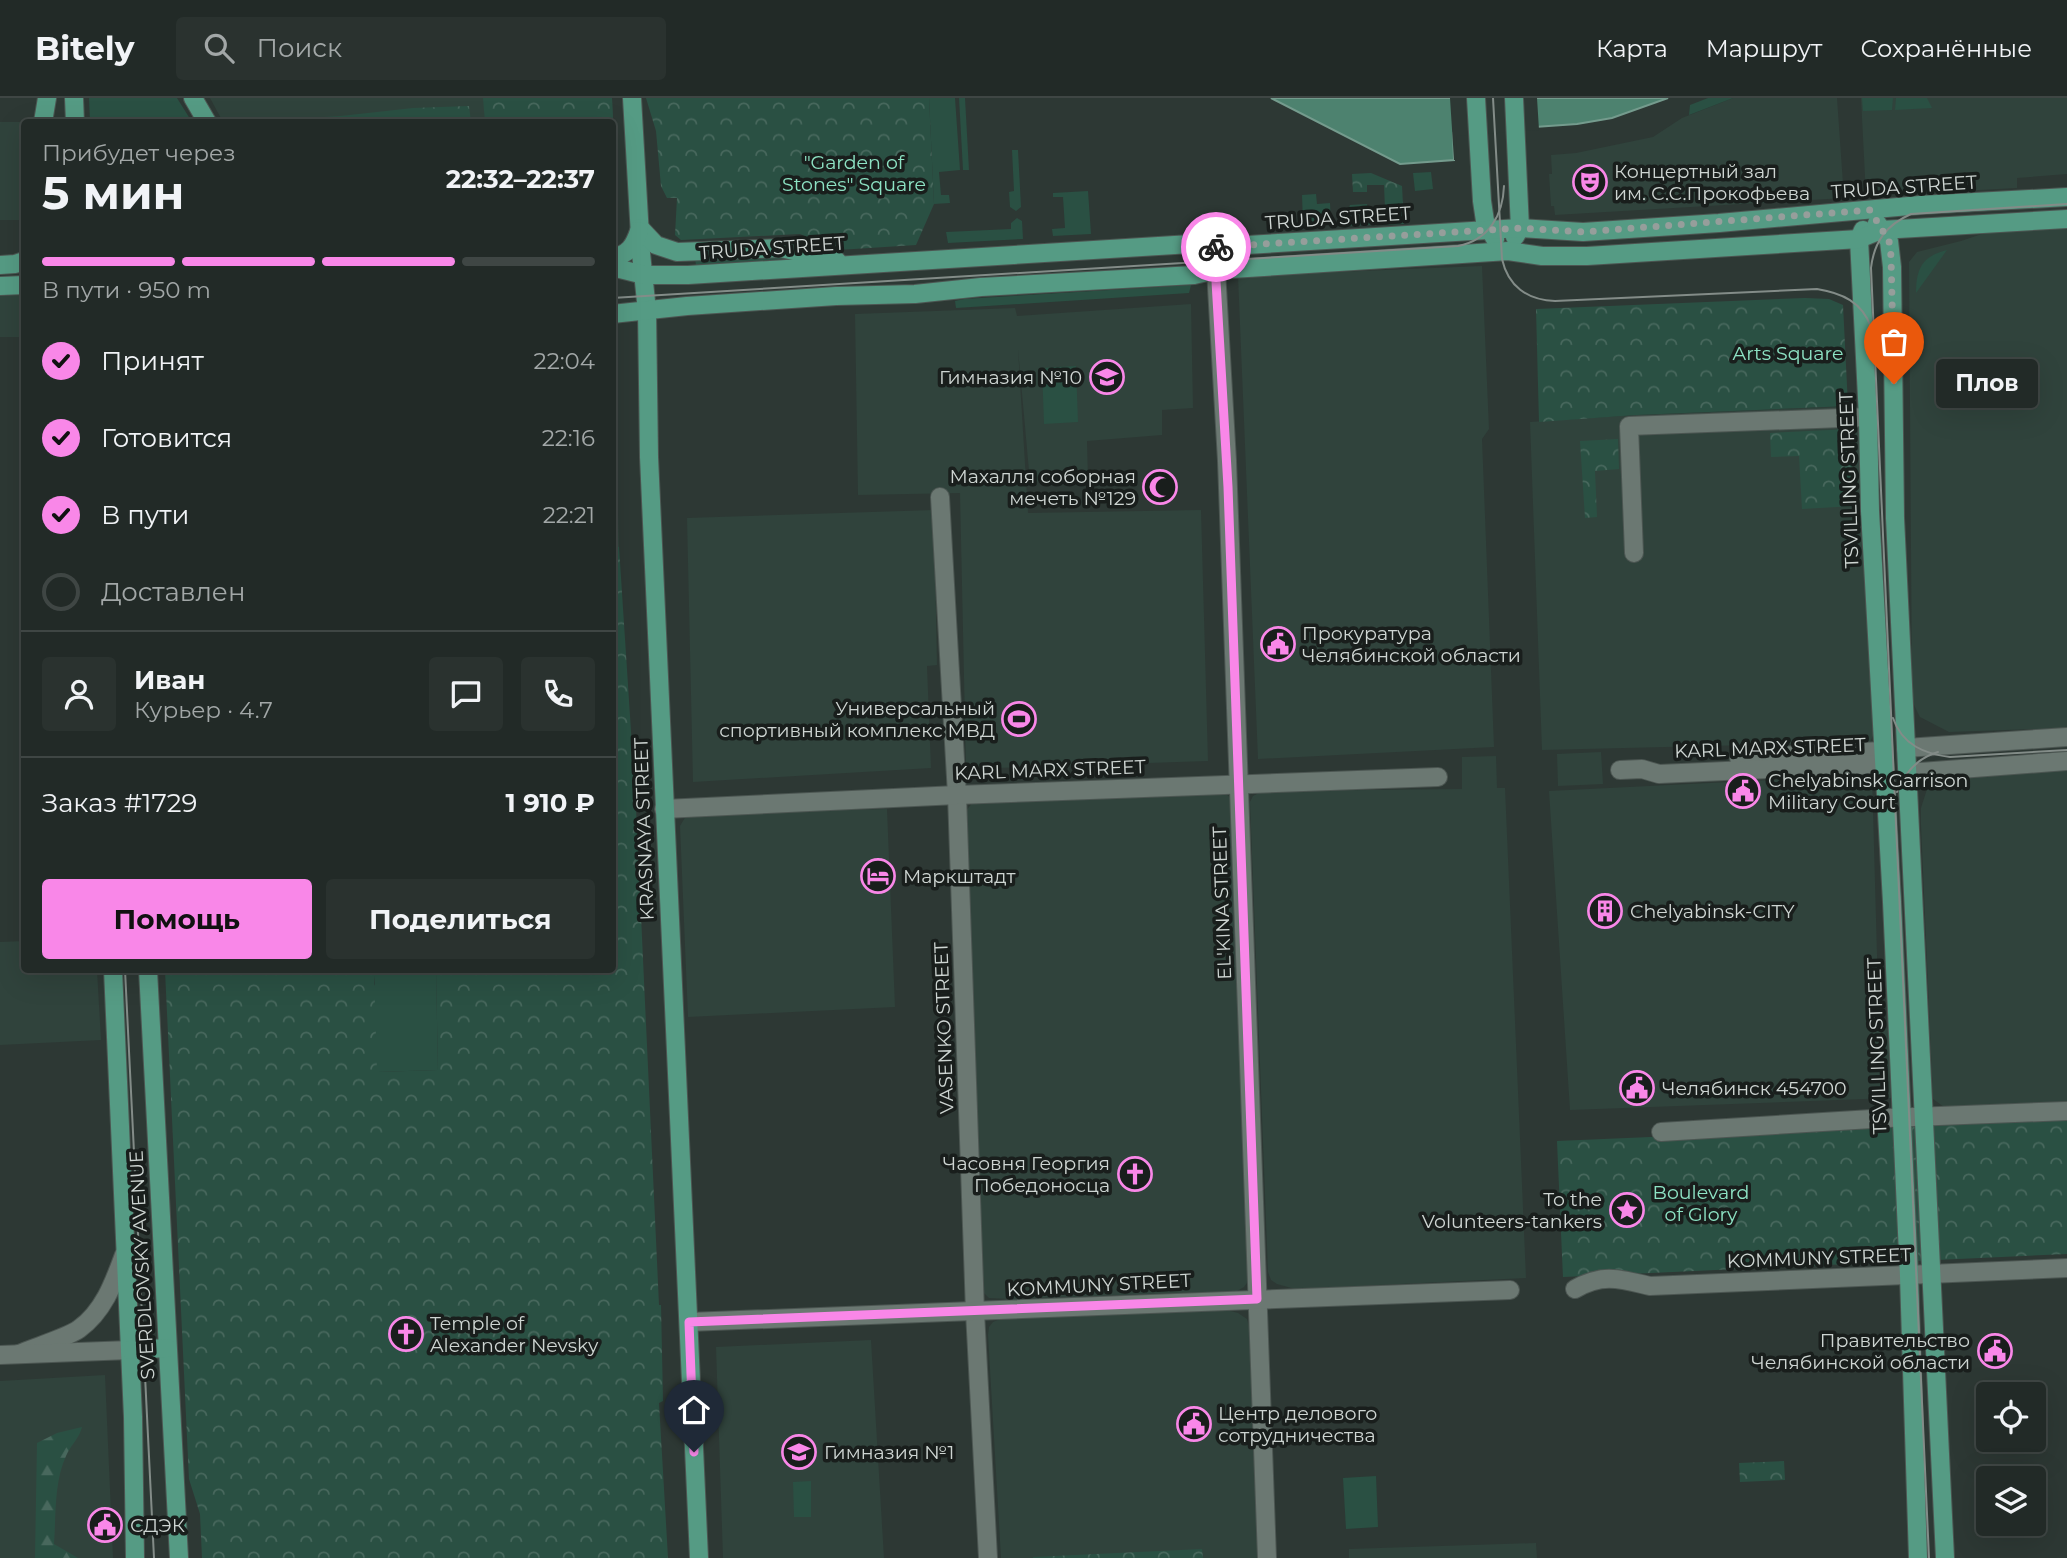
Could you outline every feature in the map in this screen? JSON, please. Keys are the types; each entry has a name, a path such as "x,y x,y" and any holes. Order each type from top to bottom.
{"main road":[{"path":"44,119 47,98"},
{"path":"74,98 75,119"},
{"path":"193,98 205,119"},
{"name":"KRASNAYA STREET","path":"632,98 647,311 649,457 699,1558"},
{"path":"1476,98 1485,221 1504,251"},
{"path":"1504,251 1520,228 1514,98"},
{"name":"TRUDA STREET","path":"616,268 644,275 688,275 1191,244 1214,247 1490,229 1583,232 2067,197"},
{"path":"1870,210 1889,241 1892,267 1895,518 1945,1558"},
{"name":"TSVILLING STREET","path":"1870,210 1859,239 1909,1276 1918,1558"},
{"path":"616,314 741,302 936,293 982,287 1194,275 1216,270 1504,251 1542,256 1587,256 1859,239 1881,230 2067,219"},
{"path":"616,257 632,248 640,228 656,245 677,253 781,248 850,264"},
{"name":"EL'KINA STREET","path":"1214,247 1216,270"},
{"path":"0,265 21,262"},
{"path":"0,286 21,285"},
{"name":"KARL MARX STREET","path":"1883,758 1906,748"},
{"name":"KARL MARX STREET","path":"1883,758 1907,773"},
{"name":"SVERDLOVSKY AVENUE","path":"113,973 130,1350 135,1558"},
{"name":"SVERDLOVSKY AVENUE","path":"148,973 179,1558"},
{"path":"130,1350 167,1348"}],"street":[{"name":"EL'KINA STREET","path":"1216,270 1227,461 1267,1558"},
{"path":"1634,553 1629,426 1868,417"},
{"name":"VASENKO STREET","path":"940,497 957,794 975,1312 988,1558"},
{"name":"KARL MARX STREET","path":"1906,748 2067,737"},
{"name":"KARL MARX STREET","path":"1620,770 1642,769 1659,774 1883,758"},
{"name":"KARL MARX STREET","path":"1907,773 2067,761"},
{"name":"KARL MARX STREET","path":"664,809 957,794 1438,777"},
{"path":"1661,1132 2067,1111"},
{"path":"19,1354 78,1330 88,1321 101,1307 111,1289 124,1255"},
{"name":"KOMMUNY STREET","path":"1574,1289 1591,1280 1619,1279 1650,1286 2067,1268"},
{"name":"KOMMUNY STREET","path":"689,1322 1510,1290"},
{"path":"0,1355 130,1350"}],"shaded area":[{"path":"210,98 612,98 613,119 221,119"},
{"path":"1271,98 1668,98 1612,118 1577,124 1453,133 1454,160 1400,164"},
{"path":"1733,98 1837,98 1844,198 1555,215 1554,206 1551,206 1551,155 1576,153 1653,137 1682,118"},
{"path":"1861,98 2067,98 2067,174 2017,178 2017,188 1866,196"},
{"path":"0,122 20,122 21,220 0,220"},
{"path":"616,181 618,222 616,235"},
{"path":"2067,225 2067,728 1949,732 1920,717 1912,692 1909,262 1917,252 1994,230"},
{"path":"1482,266 1489,429 1482,439 1494,747 1258,759 1238,276"},
{"path":"21,295 21,337 0,337 0,296"},
{"path":"1191,304 1193,408 1162,410 1162,435 1087,441 1088,479 1030,482 1018,349 1028,513 1201,510 1208,761 966,769 960,493 858,495 855,314 1015,308 1017,316"},
{"path":"1861,406 1876,729 1870,742 1542,750 1530,422"},
{"path":"616,443 619,547 616,547"},
{"path":"934,510 937,665 927,666 931,768 693,782 687,518"},
{"path":"1601,752 1603,784 1558,786 1557,754"},
{"path":"1496,756 1497,788 1505,788 1526,1278 1295,1289 1277,1284 1271,1280 1268,1272 1250,802 1253,796 1263,791 1462,789 1462,757"},
{"path":"2067,767 2067,1102 1944,1107 1933,1099 1921,825 1921,808 1928,786 1946,774"},
{"path":"1872,775 1879,1026 1889,1029 1891,1098 1570,1110 1549,791"},
{"path":"1222,791 1231,798 1249,1280 1237,1291 989,1298 984,1293 982,1284 965,812 973,802"},
{"path":"887,809 895,1007 688,1017 680,826 686,816 693,813"},
{"path":"21,941 21,973 97,973 101,1040 0,1045 0,942"},
{"path":"1227,1310 1247,1319 1250,1330 1259,1558 1001,1558 988,1335 993,1322 1000,1319"},
{"name":"Гимназия №1","path":"871,1340 884,1558 723,1558 716,1347"},
{"path":"105,1375 113,1558 0,1558 0,1381"},
{"path":"1536,1543 1537,1558 1349,1558 1349,1549"}],"green space":[{"path":"89,98 177,98 190,119 90,119"},
{"path":"483,98 612,98 613,119 485,119"},
{"name":"\"Garden of Stones\" Square","path":"646,98 929,98 934,204 916,245 838,250 800,234 681,240 675,235 677,198 667,198 661,186 656,131"},
{"path":"929,98 955,98 960,170 939,172 941,195 949,195 950,203 934,204"},
{"path":"959,98 965,98 969,170 963,170"},
{"path":"1708,98 1733,98 1689,115 1690,105"},
{"path":"1862,98 1893,98 1892,110 1863,111"},
{"path":"1896,98 1927,98 1932,108 1895,110"},
{"path":"469,106 471,119 292,119 341,116 413,108"},
{"path":"1012,150 1018,150 1021,207 1016,211 1010,207 1009,192 1014,191"},
{"path":"1431,172 1433,189 1415,191 1413,173"},
{"path":"1371,173 1402,186 1404,224 1341,226 1342,208 1367,204 1368,209 1385,208 1384,185 1367,185 1367,192 1353,192 1352,174"},
{"path":"616,181 618,222 616,229"},
{"path":"1088,191 1091,234 1053,236 1052,229 1065,228 1063,197 1053,197 1053,193"},
{"path":"1316,194 1317,204 1330,203 1331,223 1303,224 1302,195"},
{"path":"1017,218 1022,221 1023,239 948,243 946,232 1011,229 1011,223"},
{"path":"1947,250 1916,293 1917,277 1922,265 1932,256"},
{"path":"773,255 786,259 696,265 695,259"},
{"path":"1191,285 1189,293 956,308 955,301 964,299"},
{"name":"Arts Square","path":"1829,299 1843,305 1848,406 1539,422 1536,309"},
{"path":"1076,366 1078,422 1044,424 1042,368"},
{"path":"1850,429 1854,506 1802,509 1799,456 1771,457 1770,433"},
{"path":"1618,439 1619,469 1595,471 1597,517 1585,518 1580,441"},
{"path":"616,547 619,547 636,808 661,1305 663,1401 659,1403 668,1558 202,1558 200,1514 189,1479 165,973 374,973 377,1072 438,1070 436,973 616,973"},
{"path":"347,973 436,973 438,1070 379,1072 452,1088 381,1087 349,1039 376,1038 376,1034 349,1035 375,984 374,976 347,977"},
{"name":"Boulevard of Glory","path":"2067,1119 2067,1254 1563,1277 1557,1141"},
{"path":"82,1427 66,1456 59,1477 54,1544 78,1558 35,1558 37,1443 57,1433"},
{"path":"1784,1461 1785,1480 1740,1482 1739,1463"},
{"path":"1376,1476 1378,1527 1346,1529 1343,1478"},
{"path":"811,1481 811,1517 794,1517 793,1482"},
{"path":"1202,1549 1203,1558 1033,1558 1033,1557"}],"pier":[{"path":"1450,98 1537,98 1539,130 1456,136 1457,160 1454,160"}],"tram line":[{"path":"1493,98 1502,259 1509,277 1520,290 1536,298 1555,301 1817,289 1850,300 1862,311 1871,327"},
{"path":"616,298 1458,246 1478,238 1492,225 1501,207 1504,186"},
{"path":"1929,1558 1871,268 1875,250 1883,235 1895,223 1911,214 2067,204"},
{"path":"1893,718 1908,741 1941,756 2067,750"},
{"path":"1897,792 1913,767 1938,752"},
{"path":"125,973 154,1558"}],"way so far":[{"path":"1216,247 1520,228 1583,232 1870,210 1889,241 1893,279 1894,384"}],"place":[{"name":"Концертный зал им. С.С.Прокофьева","path":"1590,182"},
{"name":"Гимназия №10","path":"1107,377"},
{"name":"Плов","path":"1894,384"},
{"name":"Махалля соборная мечеть №129","path":"1160,487"},
{"name":"Прокуратура Челябинской области","path":"1278,644"},
{"name":"Универсальный спортивный комплекс МВД","path":"1019,719"},
{"name":"Chelyabinsk Garrison Military Court","path":"1743,791"},
{"name":"Маркштадт","path":"878,876"},
{"name":"Chelyabinsk-CITY","path":"1605,911"},
{"name":"Челябинск 454700","path":"1637,1088"},
{"name":"Часовня Георгия Победоносца","path":"1135,1174"},
{"name":"To the Volunteers-tankers","path":"1627,1210"},
{"name":"Temple of Alexander Nevsky","path":"406,1334"},
{"name":"Правительство Челябинской области","path":"1995,1351"},
{"name":"Центр делового сотрудничества","path":"1194,1424"},
{"name":"Гимназия №1","path":"799,1452"},
{"name":"СДЭК","path":"105,1525"}],"route":[{"path":"694,1452 689,1322 1257,1299 1227,461 1216,247"}]}
